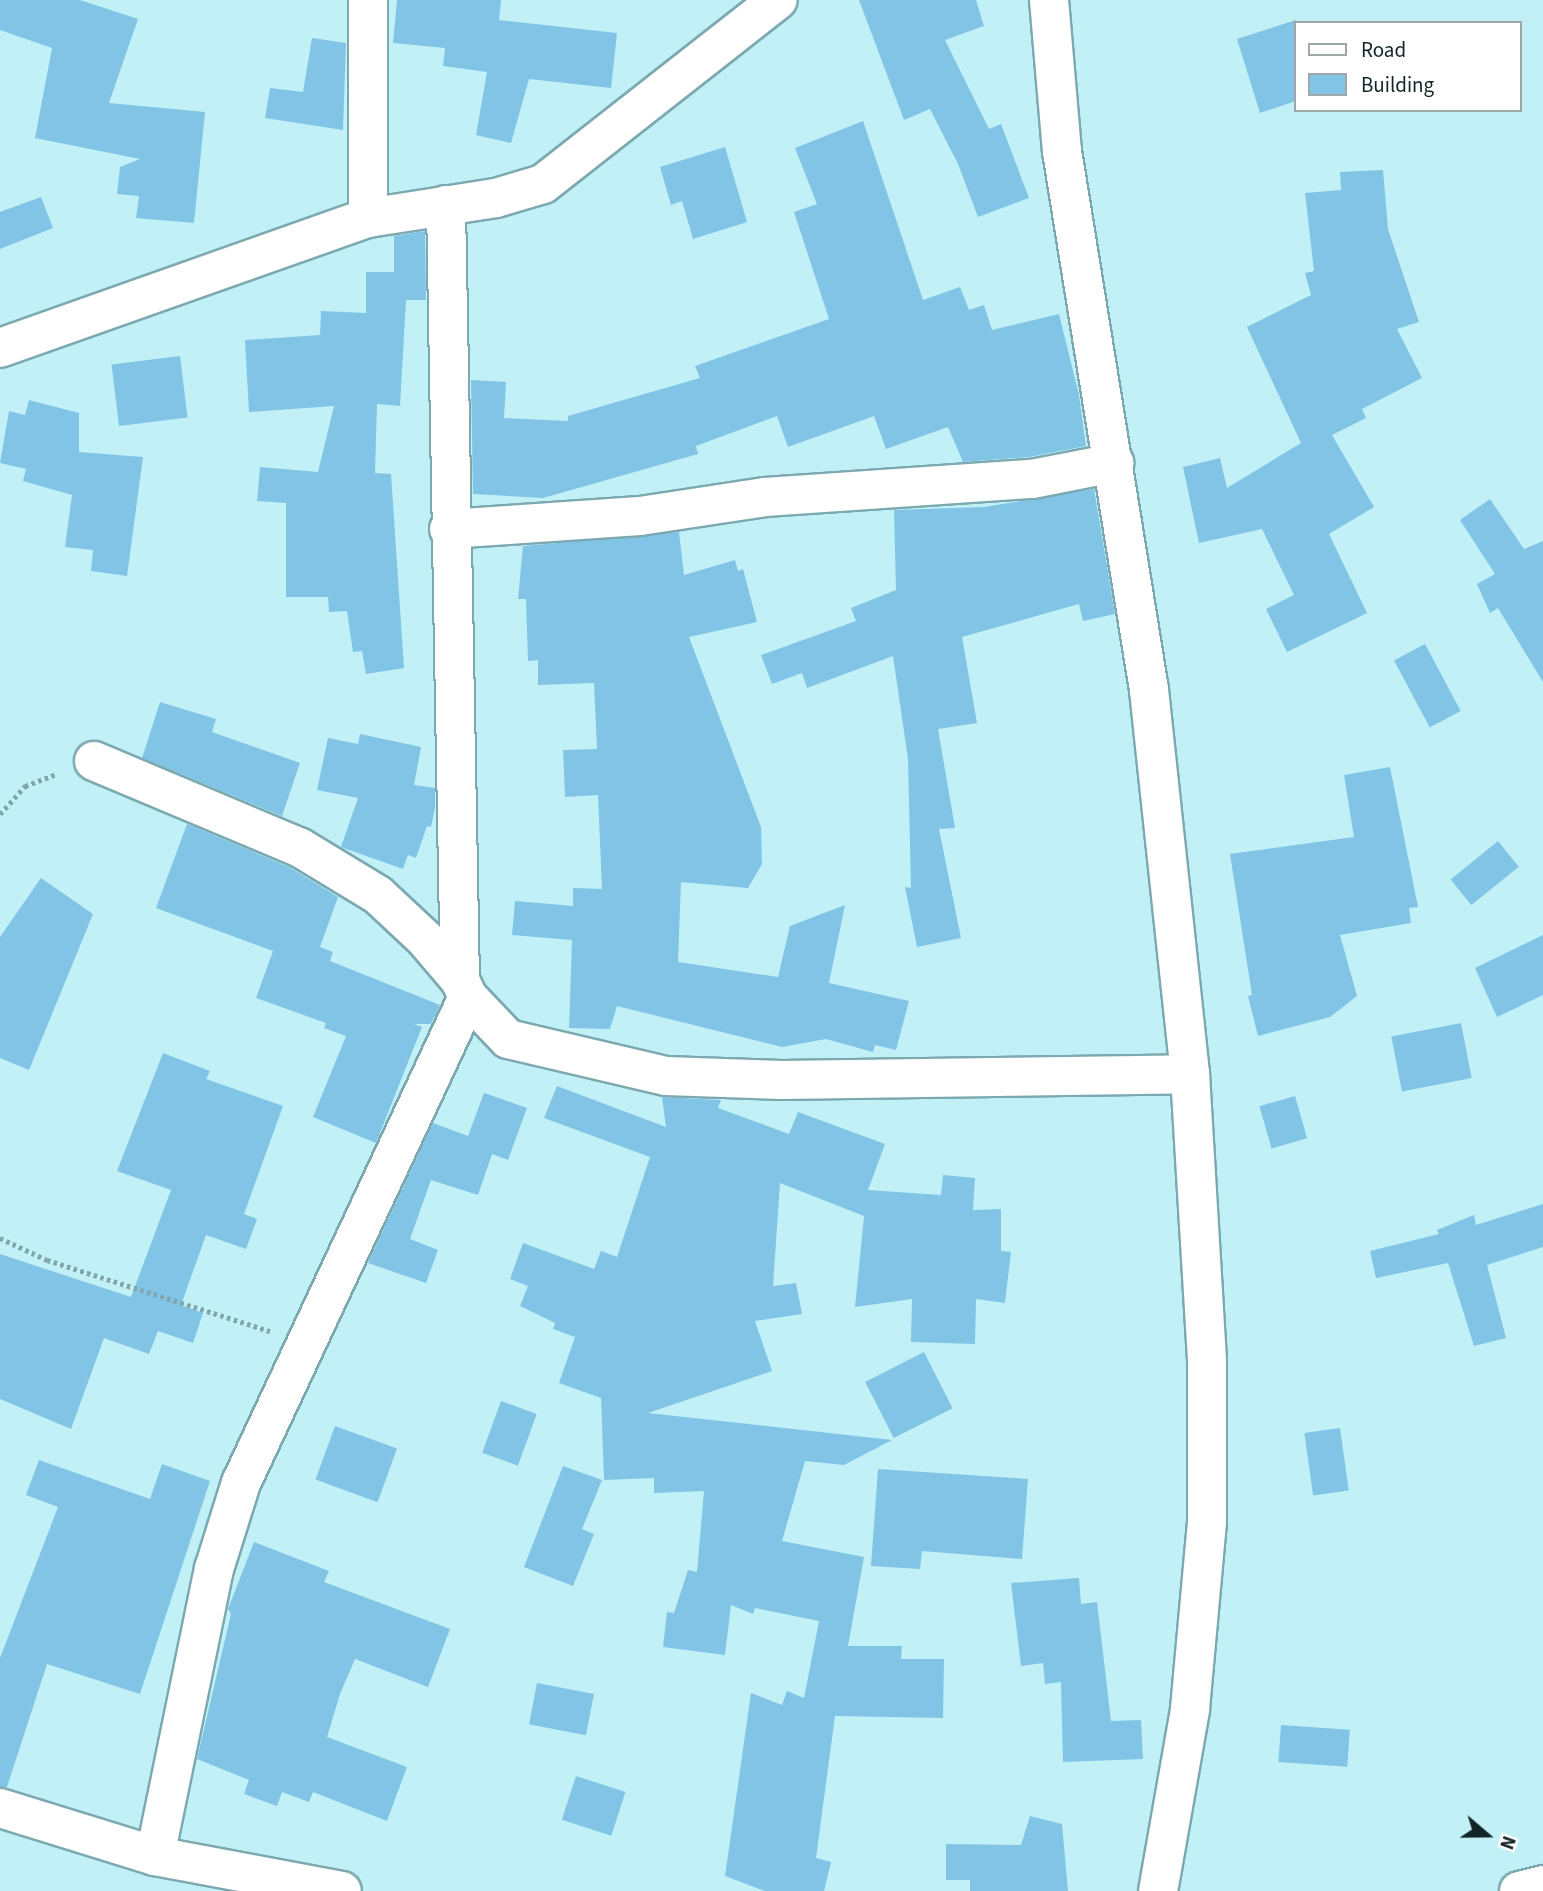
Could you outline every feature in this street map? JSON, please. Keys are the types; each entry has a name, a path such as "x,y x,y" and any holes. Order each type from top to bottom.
{"street":[{"path":"368,0 368,218"},
{"path":"0,348 368,218 446,205 543,184 778,0"},
{"path":"1049,0 1062,151 1149,690 1190,1074 1207,1361 1208,1522 1190,1710 1158,1891"},
{"path":"155,1856 214,1569 241,1483 307,1344 464,989 449,529 446,205"},
{"path":"449,529 640,516 765,497 1032,480 1114,463"},
{"path":"94,761 299,847 377,895 508,1039 666,1076 782,1080 1190,1074"},
{"path":"0,1808 155,1856 342,1891"},
{"path":"1519,1891 1543,1885"}],"path":[{"path":"0,814 25,786 94,761"},
{"path":"0,1238 47,1260 307,1344"}],"building":[{"path":"0,0 80,0 138,19 109,103 205,112 194,223 136,218 139,196 117,194 120,167 140,159 35,138 52,48 0,30"},
{"path":"397,0 501,0 499,20 617,33 611,88 529,79 511,143 476,135 487,72 443,66 445,48 393,43"},
{"path":"859,0 976,0 984,26 945,40 989,129 1001,124 1029,198 978,217 958,164 930,109 904,120"},
{"path":"1296,20 1294,102 1260,113 1237,39"},
{"path":"312,38 346,43 343,130 265,118 270,88 303,92"},
{"path":"863,121 923,300 960,287 969,310 984,305 992,330 1059,314 1079,395 1086,446 1029,457 963,462 948,427 886,449 874,416 788,447 777,416 696,446 698,454 543,498 473,494 471,380 506,382 504,418 568,421 568,416 700,378 695,366 829,319 794,212 817,204 795,148"},
{"path":"725,147 747,222 693,239 682,201 671,205 660,167"},
{"path":"1383,170 1388,229 1419,322 1397,329 1422,378 1362,409 1366,418 1332,435 1374,507 1329,534 1367,613 1287,652 1266,609 1294,595 1262,529 1199,543 1183,467 1220,458 1227,488 1301,443 1247,327 1311,295 1305,273 1314,271 1305,193 1341,190 1340,172"},
{"path":"41,197 53,228 0,249 0,212"},
{"path":"425,231 426,300 406,300 400,406 377,404 375,473 391,474 404,668 366,674 362,651 353,652 347,611 329,612 328,597 286,597 286,503 257,501 260,467 318,472 334,406 249,412 245,340 320,335 321,311 366,313 366,272 394,272 394,236"},
{"path":"180,356 188,418 119,426 112,364"},
{"path":"29,400 79,413 79,452 143,457 127,576 91,571 93,550 65,547 72,495 23,481 26,469 0,463 9,411 25,415"},
{"path":"1094,489 1115,614 1083,621 1079,604 962,637 977,723 938,729 955,828 939,829 961,938 917,947 905,887 911,888 908,759 893,656 807,688 802,673 772,684 761,655 856,621 851,608 896,590 894,510 984,507"},
{"path":"1490,499 1524,549 1543,541 1543,682 1498,608 1490,613 1477,584 1495,574 1460,520"},
{"path":"679,532 684,575 735,560 738,571 743,569 757,622 689,637 761,827 762,864 748,888 681,882 678,962 778,977 790,926 845,905 829,983 909,1001 896,1050 875,1045 873,1052 826,1039 782,1047 617,1006 610,1029 569,1028 572,940 512,935 515,901 573,906 573,888 602,889 598,795 565,797 563,750 597,749 594,683 538,685 538,660 528,661 526,599 518,599 523,546"},
{"path":"1425,644 1461,711 1430,728 1394,660"},
{"path":"160,702 216,719 212,732 300,763 282,816 142,758"},
{"path":"360,734 421,747 414,785 435,788 431,827 427,826 416,858 408,855 403,869 341,847 358,798 317,790 328,738 358,744"},
{"path":"1390,767 1418,907 1409,908 1411,923 1340,935 1357,996 1330,1017 1258,1036 1248,996 1252,995 1230,854 1354,837 1344,775"},
{"path":"187,824 289,867 338,897 320,947 333,952 330,961 440,1005 431,1024 414,1024 422,1027 376,1143 313,1117 346,1036 324,1028 326,1023 256,998 273,951 156,908"},
{"path":"1498,841 1519,867 1471,905 1451,879"},
{"path":"41,878 93,914 29,1070 0,1058 0,937"},
{"path":"1543,935 1543,995 1497,1017 1475,968"},
{"path":"1461,1023 1472,1078 1402,1092 1391,1037"},
{"path":"163,1053 210,1071 206,1079 283,1106 244,1214 257,1219 246,1249 206,1235 181,1305 203,1313 193,1343 158,1331 149,1354 104,1338 71,1429 0,1399 0,1254 131,1297 171,1190 117,1171"},
{"path":"557,1086 666,1127 662,1097 721,1100 718,1108 789,1134 798,1112 885,1144 868,1190 941,1195 943,1175 975,1178 973,1210 1001,1209 1001,1251 1011,1252 1005,1303 976,1299 975,1344 911,1342 912,1299 855,1307 864,1216 780,1183 773,1286 796,1283 802,1314 755,1321 772,1371 648,1413 892,1440 844,1465 805,1461 782,1541 864,1557 848,1646 902,1646 901,1659 944,1659 943,1718 835,1716 816,1858 831,1862 824,1891 765,1891 725,1876 751,1693 782,1705 787,1691 804,1698 819,1621 755,1608 753,1614 731,1605 725,1655 663,1647 667,1612 674,1613 688,1570 697,1572 704,1491 654,1493 654,1478 604,1480 601,1398 559,1383 575,1337 553,1329 555,1323 520,1306 528,1286 510,1279 523,1243 594,1269 601,1251 617,1257 650,1157 544,1118"},
{"path":"484,1093 527,1108 508,1160 492,1154 478,1195 431,1180 410,1239 438,1250 426,1283 368,1263 433,1123 468,1136"},
{"path":"1295,1096 1307,1138 1272,1148 1259,1106"},
{"path":"1543,1204 1543,1247 1487,1265 1506,1338 1474,1346 1448,1263 1376,1278 1370,1251 1439,1234 1437,1230 1474,1215 1476,1225"},
{"path":"924,1352 953,1408 894,1438 865,1382"},
{"path":"501,1401 537,1414 518,1466 482,1453"},
{"path":"335,1426 397,1449 378,1502 316,1480"},
{"path":"1340,1428 1349,1490 1313,1495 1304,1433"},
{"path":"39,1460 150,1499 162,1464 210,1481 140,1694 47,1664 7,1787 0,1787 0,1658 58,1507 26,1495"},
{"path":"563,1466 602,1480 582,1529 594,1534 573,1586 524,1567"},
{"path":"878,1469 1028,1479 1022,1559 922,1551 920,1569 871,1566"},
{"path":"254,1542 329,1571 324,1582 450,1629 428,1687 355,1659 340,1694 327,1737 407,1767 387,1821 313,1792 309,1802 282,1792 277,1806 244,1794 249,1780 197,1759 231,1614 228,1609"},
{"path":"1079,1578 1081,1604 1097,1602 1111,1721 1141,1720 1143,1759 1063,1762 1061,1682 1045,1684 1043,1663 1021,1666 1011,1583"},
{"path":"537,1683 594,1694 586,1735 529,1724"},
{"path":"1281,1725 1350,1730 1347,1767 1278,1762"},
{"path":"576,1776 625,1792 611,1836 562,1820"},
{"path":"1030,1816 1062,1824 1068,1891 970,1891 970,1880 946,1880 946,1844 1021,1845"}]}
